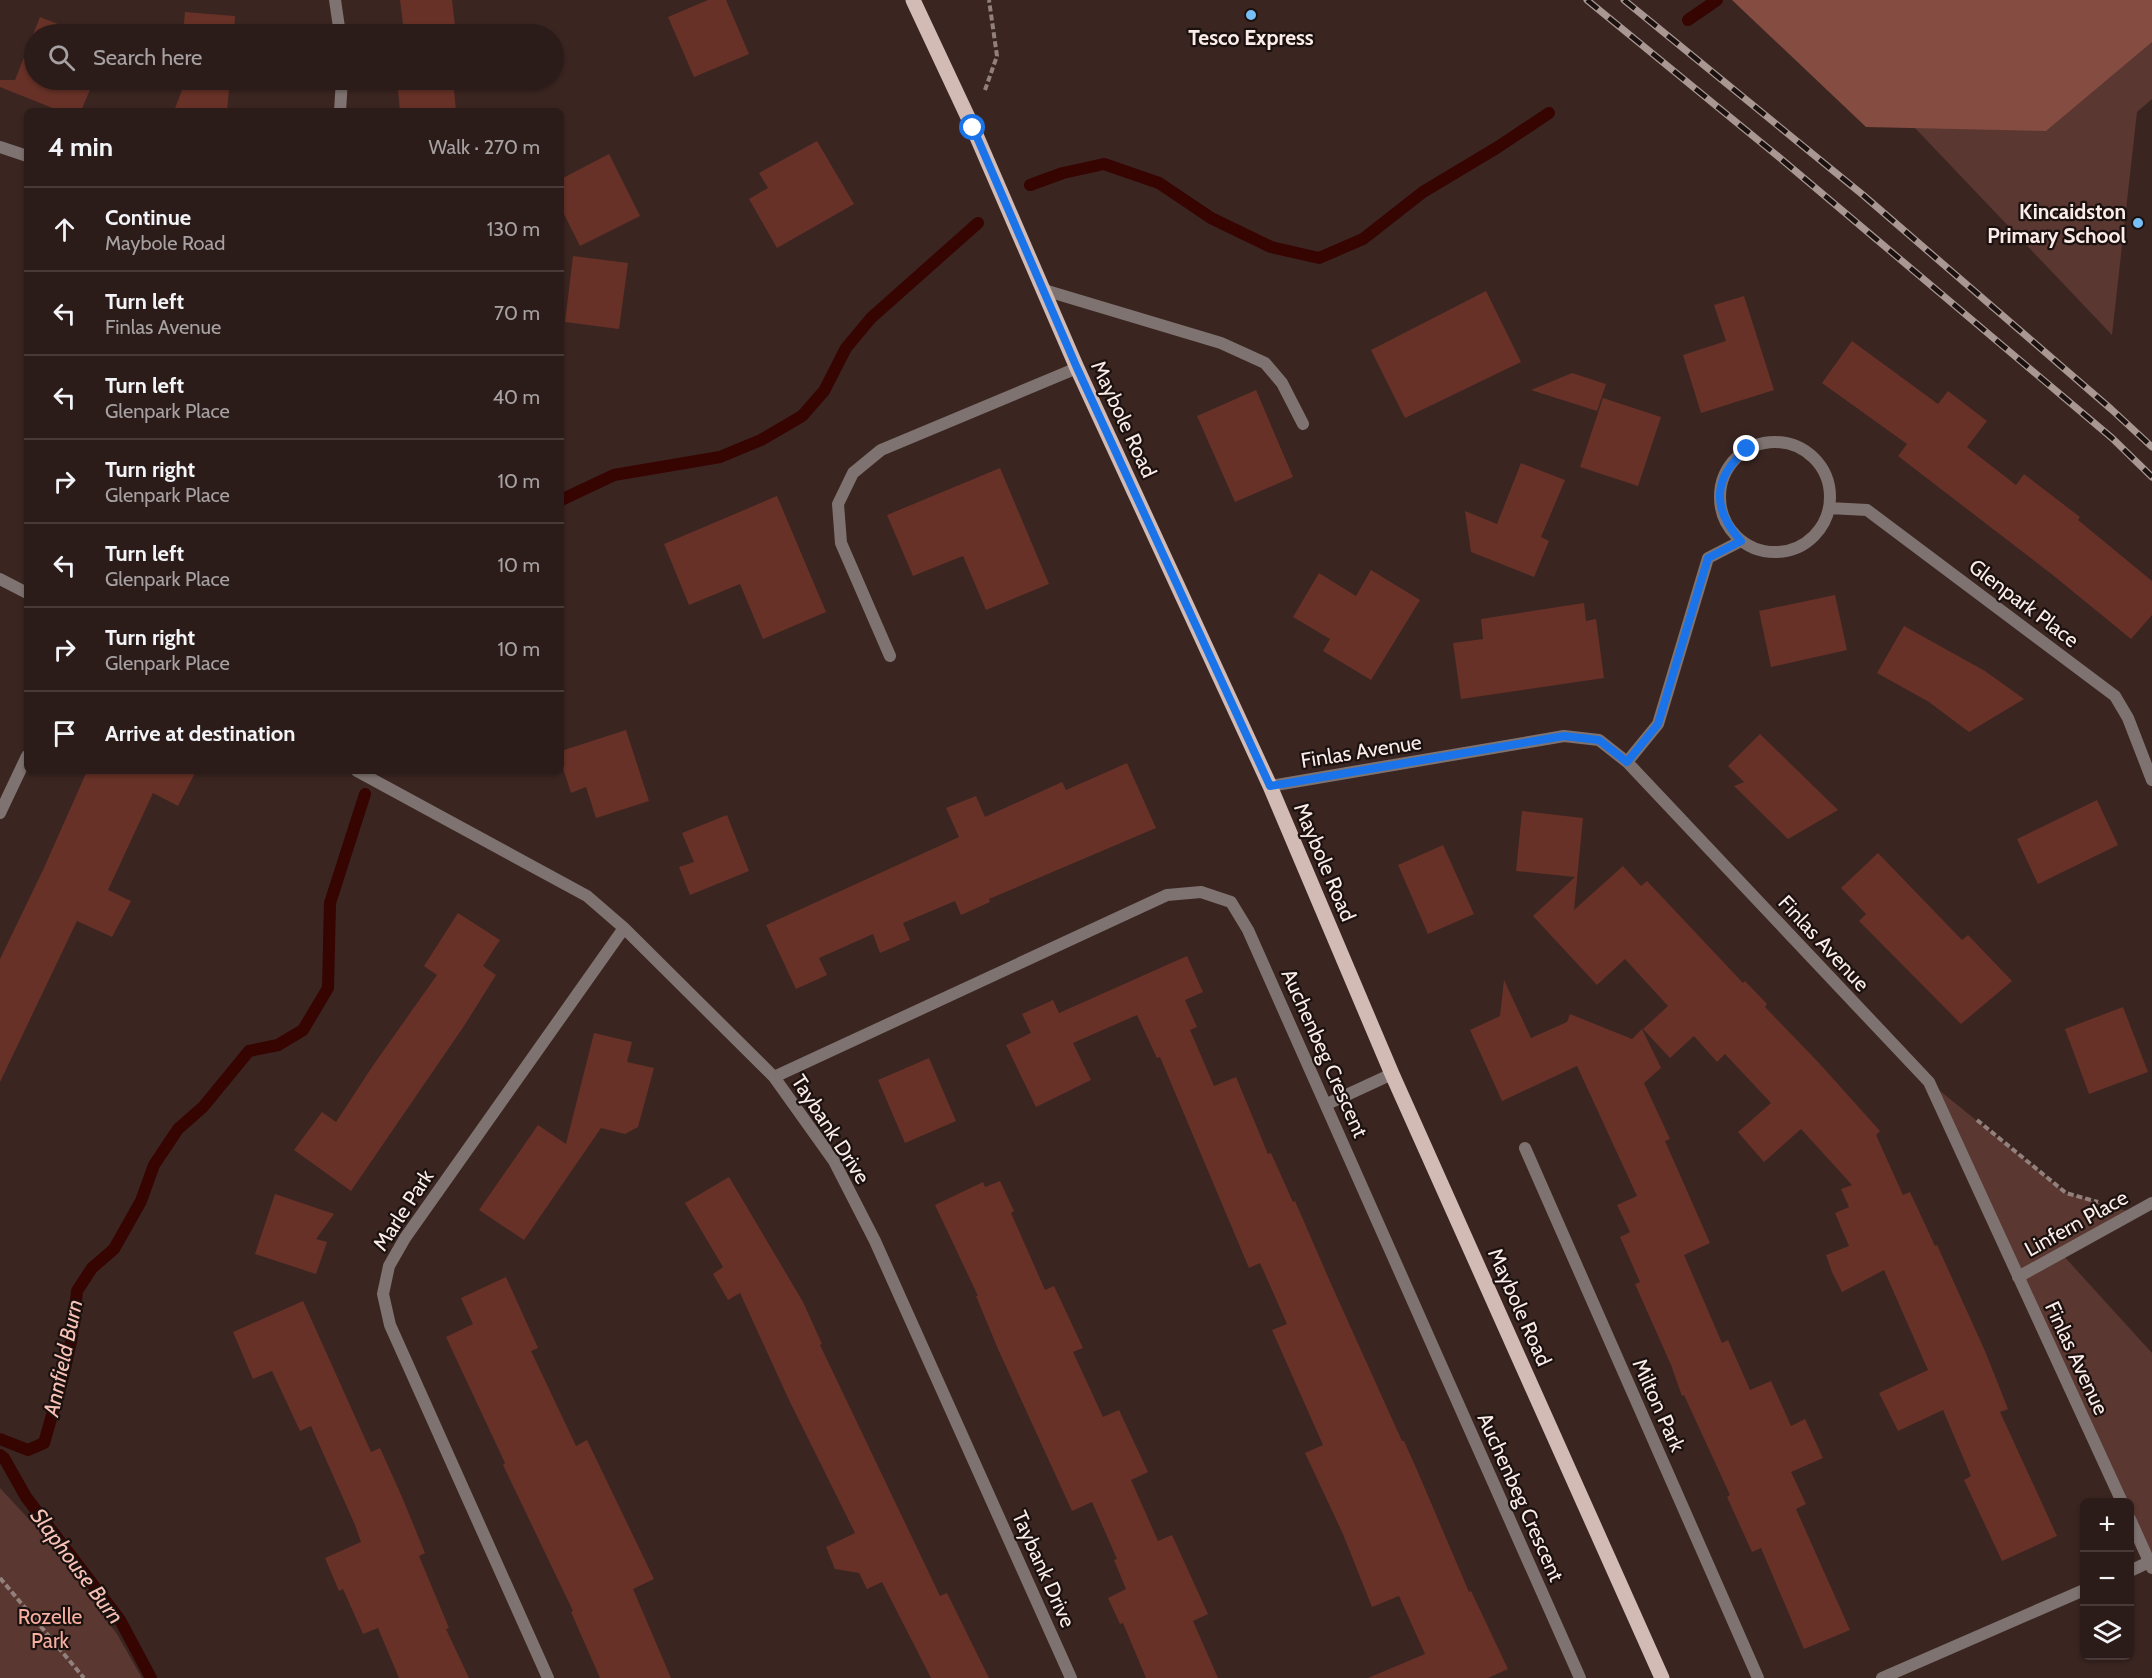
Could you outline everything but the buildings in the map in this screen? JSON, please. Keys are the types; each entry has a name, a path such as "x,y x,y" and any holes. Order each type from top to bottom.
{"main road":[{"name":"Maybole Road","path":"914,0 973,128 1077,368 1270,786 1392,1074 1662,1678"}],"street":[{"path":"335,0 339,24"},
{"path":"340,108 341,90"},
{"path":"0,147 24,155"},
{"path":"1044,290 1221,343 1265,363 1282,383 1303,424"},
{"path":"890,656 841,543 838,504 853,472 881,450 1077,368"},
{"path":"1782,442 1799,447 1814,458 1824,472 1829,489 1829,508 1822,525 1810,539 1794,548 1776,552 1757,549 1741,541 1729,527 1721,511 1719,493 1724,476 1733,460 1747,449 1764,443 1782,442"},
{"name":"Glenpark Place","path":"1829,508 1867,510 2115,696 2128,718 2152,780"},
{"path":"1627,762 1658,724 1708,558 1741,541"},
{"path":"0,579 24,591"},
{"name":"Finlas Avenue","path":"1270,786 1564,736 1599,740 1627,762 1929,1082 2120,1498"},
{"path":"0,813 24,762"},
{"name":"Taybank Drive","path":"363,774 587,896 624,928 774,1077 834,1161 875,1241 1071,1678"},
{"name":"Auchenbeg Crescent","path":"774,1077 1167,895 1201,892 1231,902 1248,930 1327,1104 1580,1678"},
{"name":"Marle Park","path":"548,1678 390,1325 382,1294 389,1266 405,1238 624,928"},
{"path":"1327,1104 1392,1074"},
{"name":"Milton Park","path":"1525,1148 1758,1678"},
{"name":"Linfern Place","path":"2019,1277 2152,1203"},
{"path":"2134,1528 2151,1565 2134,1570"},
{"path":"1882,1678 2080,1592"}],"path":[{"path":"973,128 997,56 989,0"},
{"path":"1975,1119 2067,1192 2134,1213"},
{"path":"0,1578 84,1678"}],"green space":[{"path":"1793,0 2152,0 2152,99 2137,112 2112,335"},
{"path":"1929,1082 2066,1193 2134,1213 2062,1254 2152,1353 2152,1568 2134,1528 2134,1498 2120,1498"},
{"name":"Rozelle Park","path":"0,1488 50,1542 117,1634 142,1678 0,1678"}],"shaded area":[{"path":"1732,0 2152,0 2152,42 2046,131 1866,127"}],"waterway":[{"path":"1688,20 1717,0"},
{"path":"1030,185 1063,173 1104,164 1159,183 1211,218 1271,247 1319,258 1363,239 1423,192 1549,113"},
{"path":"564,499 614,475 720,457 761,440 802,416 824,391 846,348 871,318 978,223"},
{"name":"Annfield Burn","path":"0,1439 28,1450 44,1443 72,1337 77,1291 92,1268 114,1249 141,1201 154,1165 178,1129 203,1107 249,1051 278,1045 303,1030 328,988 330,903 365,794"},
{"name":"Slaphouse Burn","path":"0,1455 4,1458 26,1497 120,1620 151,1678"}],"railway":[{"path":"1587,0 1780,158 2112,438 2152,477"},
{"path":"1624,0 1863,195 2152,447"}],"place":[{"name":"Tesco Express","path":"1251,15"},
{"name":"Kincaidston Primary School","path":"2138,223"}],"route":[{"path":"973,128 1077,368 1270,786 1564,736 1599,740 1627,762 1658,724 1708,558 1741,541 1729,527 1721,511 1719,493 1724,476 1733,460 1747,449"}]}
